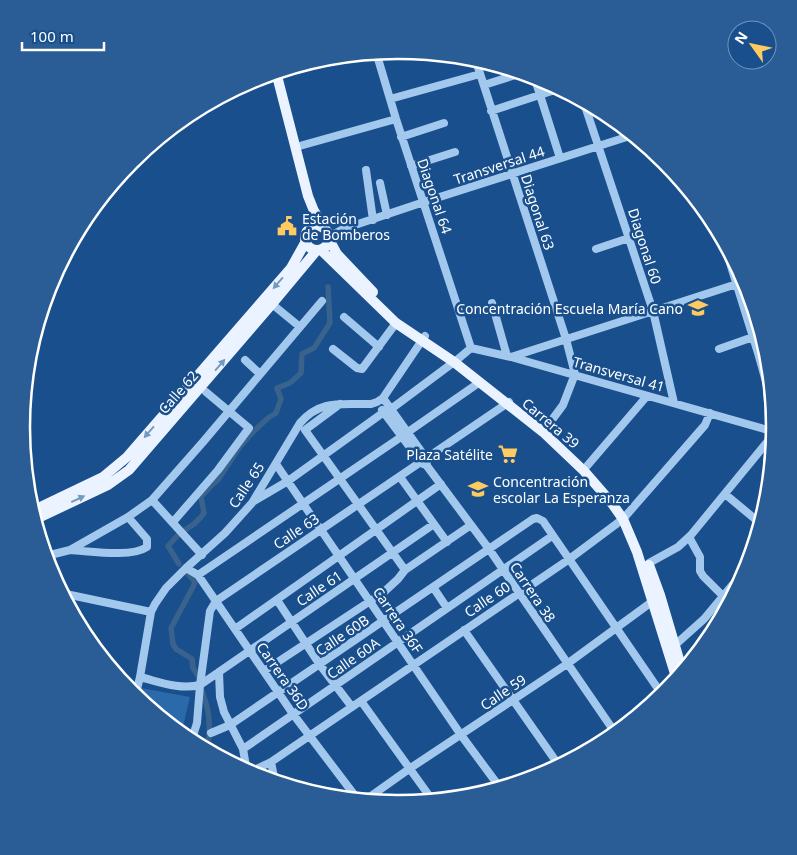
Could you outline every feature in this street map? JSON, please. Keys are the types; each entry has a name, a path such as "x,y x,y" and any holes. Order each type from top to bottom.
{"main road":[{"path":"278,80 308,196 309,212 304,237 310,248 319,250 327,245 327,233 314,226 306,232"},
{"name":"Carrera 39","path":"308,196 337,254 382,302 423,339"},
{"name":"Calle 62","path":"39,508 103,477 127,457 291,268 306,243"},
{"name":"Carrera 39","path":"319,250 396,323 456,360 587,466 616,499 649,563 681,665"},
{"name":"Calle 62","path":"41,517 108,485 129,470 319,250"},
{"name":"Carrera 39","path":"456,360 480,382 509,402"},
{"name":"Carrera 39","path":"544,430 625,517 654,601 674,672"}],"street":[{"name":"Diagonal 64","path":"378,60 471,348"},
{"name":"Diagonal 63","path":"478,68 566,338 575,374"},
{"path":"390,99 480,74"},
{"path":"484,86 510,77"},
{"path":"537,86 560,158"},
{"path":"491,111 550,92"},
{"name":"Diagonal 60","path":"585,109 653,311 674,403"},
{"path":"296,148 396,119"},
{"path":"402,137 444,123"},
{"name":"Transversal 44","path":"327,233 373,220 626,137"},
{"path":"411,166 455,152"},
{"path":"366,170 373,220"},
{"path":"380,183 387,215"},
{"path":"596,249 629,238"},
{"path":"733,272 762,367"},
{"path":"492,303 509,356 736,284"},
{"path":"53,554 70,550 128,517 152,500 322,301"},
{"path":"272,304 300,327"},
{"path":"344,317 379,347"},
{"path":"333,349 360,369 364,368 396,323"},
{"path":"719,349 753,337"},
{"path":"380,400 423,339"},
{"path":"252,503 288,481 471,348"},
{"name":"Transversal 41","path":"471,348 575,374 767,430"},
{"path":"245,360 260,374"},
{"path":"544,430 563,404 575,374"},
{"path":"198,575 480,382"},
{"path":"173,522 218,470 249,428 206,392"},
{"path":"587,466 647,396"},
{"name":"Calle 65","path":"137,687 151,612 166,588 230,528 252,503 300,423 317,408 380,400"},
{"name":"Carrera 38","path":"380,400 489,549 567,664 614,726"},
{"name":"Calle 63","path":"216,600 359,503 425,462 509,402"},
{"path":"340,404 305,430 359,503 405,570"},
{"name":"Calle 60","path":"258,768 271,762 568,560 625,517 705,425 710,413"},
{"path":"649,563 678,547 689,537 766,443"},
{"name":"Carrera 36F","path":"276,464 495,783"},
{"path":"400,477 446,542"},
{"path":"236,629 376,528 441,484"},
{"path":"725,494 755,519"},
{"path":"152,500 202,554"},
{"path":"70,550 129,552 144,549 147,546 147,539 128,517"},
{"name":"Calle 60B","path":"212,733 230,725 320,665 533,519 537,518 543,522 552,536"},
{"name":"Calle 61","path":"219,672 434,524"},
{"path":"264,671 392,586 405,570 471,525"},
{"path":"552,536 658,689"},
{"name":"Calle 60A","path":"243,749 552,536"},
{"path":"689,537 700,557 700,571 723,597"},
{"name":"Carrera 36D","path":"186,568 198,575 293,714 353,793"},
{"path":"433,587 448,608"},
{"path":"675,645 704,618 729,589"},
{"path":"71,595 151,612"},
{"path":"193,733 210,611 216,600"},
{"path":"277,600 320,665 352,707"},
{"name":"Calle 59","path":"373,795 567,664 654,601"},
{"path":"464,630 556,761"},
{"path":"140,677 181,687 191,687 200,684 219,672"},
{"path":"219,672 220,698 230,725 243,749 246,763"},
{"path":"361,701 428,795"},
{"path":"271,762 273,774"}],"shaded area":[{"path":"141,688 190,697 183,726 156,705 140,690"}],"waterway":[{"path":"179,564 168,546 204,513 201,497 218,480 239,448 253,432 276,413 281,399 277,388 290,383 301,373 302,354 314,348 330,323 328,287"},
{"path":"188,574 195,582 171,628 173,644 176,649 192,659 193,668 198,676"},
{"path":"202,691 209,720 207,743"}],"place":[{"name":"Estación de Bomberos","path":"287,226"},
{"name":"Concentración Escuela María Cano","path":"698,308"},
{"name":"Plaza Satélite","path":"508,454"},
{"name":"Concentración escolar La Esperanza","path":"478,489"}]}
